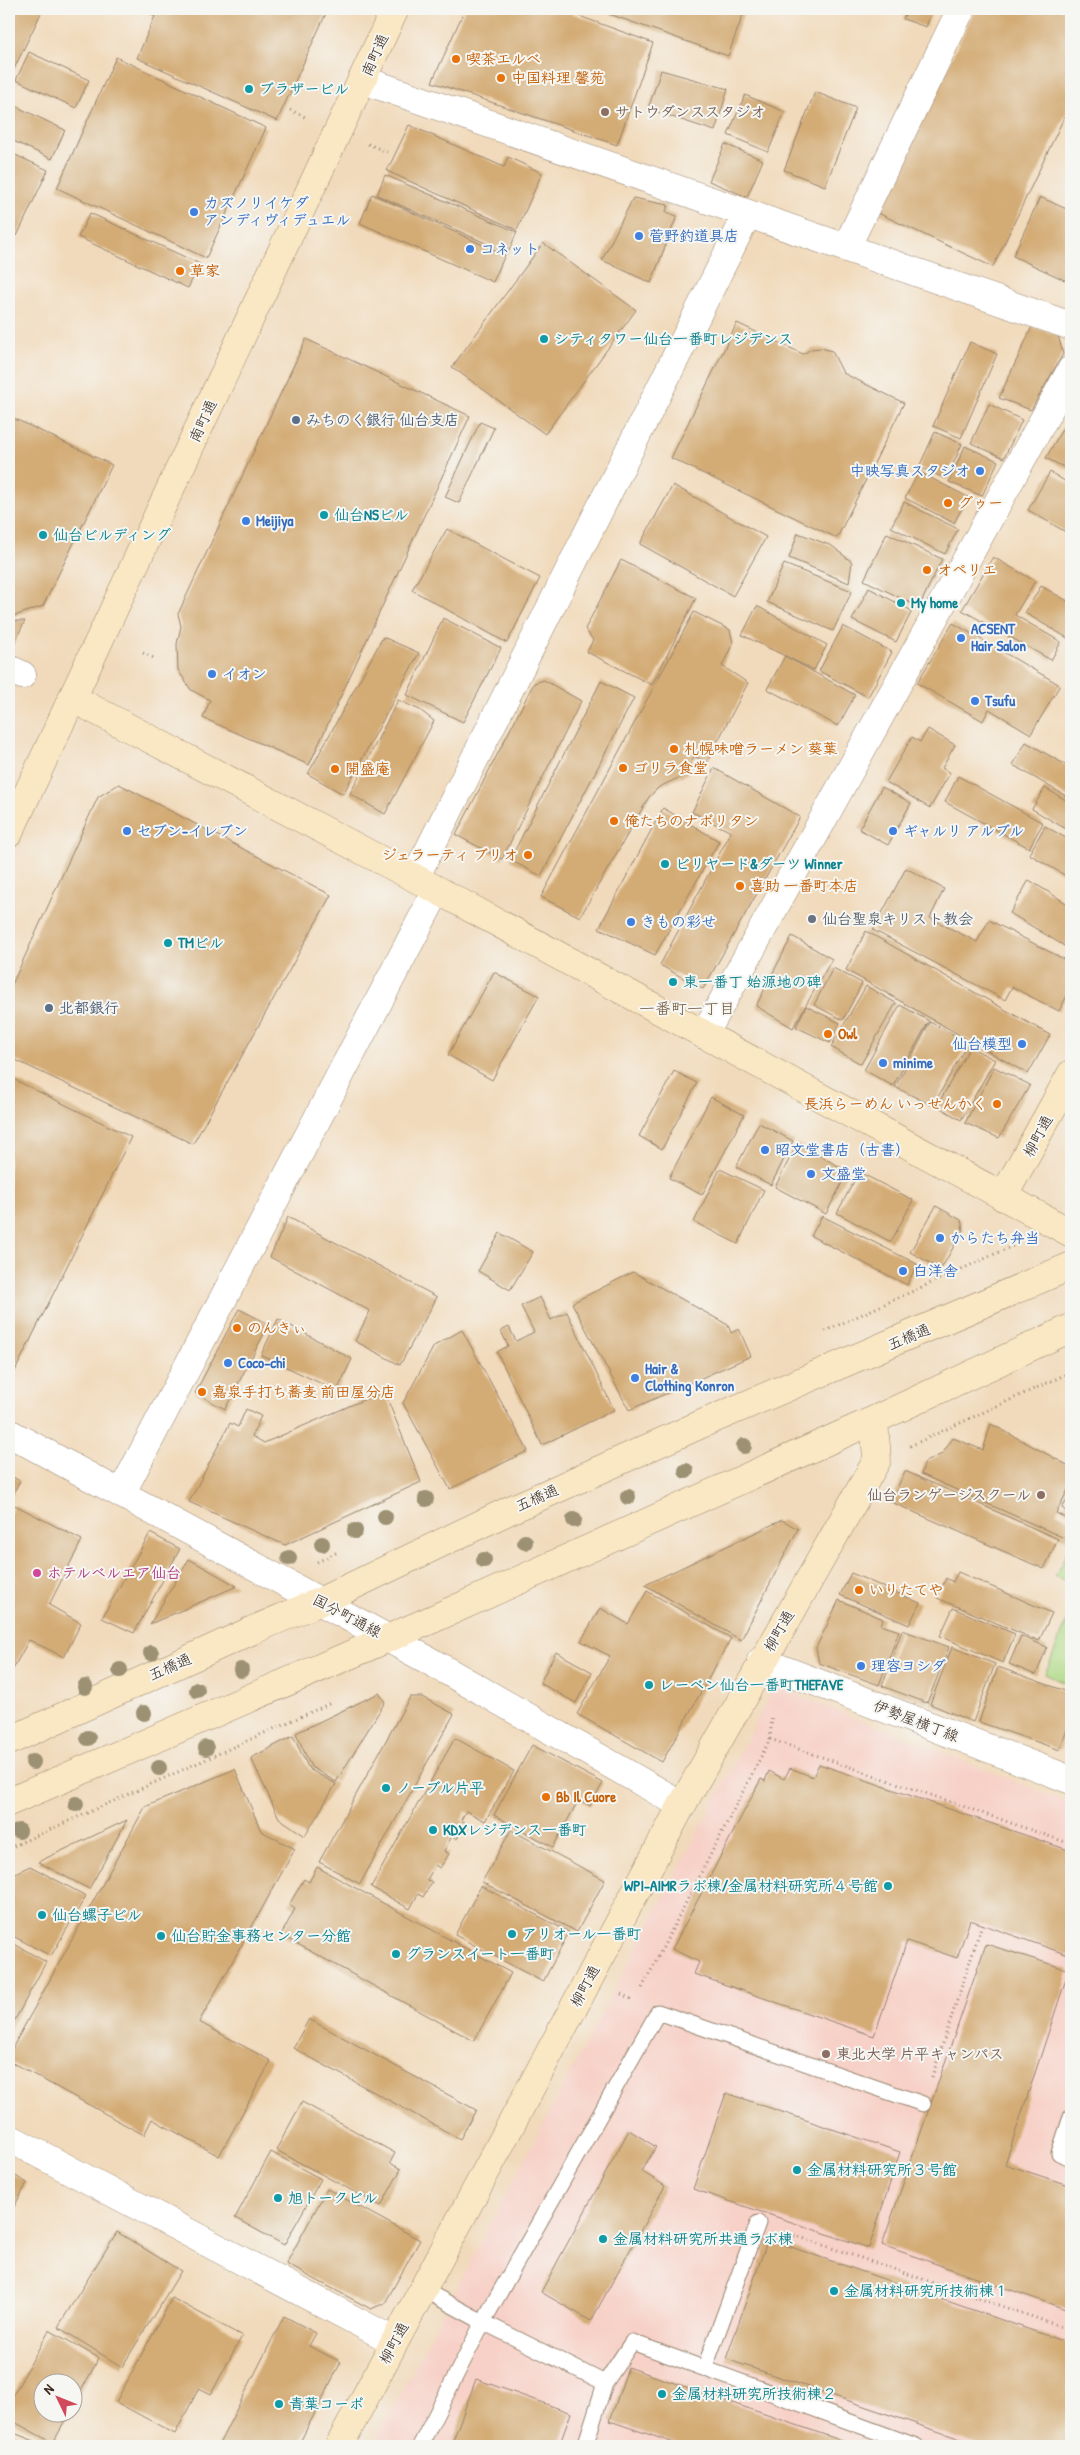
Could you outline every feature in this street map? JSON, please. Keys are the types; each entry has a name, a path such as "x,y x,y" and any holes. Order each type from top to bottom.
{"street":[{"name":"南町通","path":"9,833 395,9"},
{"path":"846,248 961,9"},
{"path":"363,80 1071,326"},
{"path":"120,1494 426,884 747,215"},
{"path":"704,1036 1071,370"},
{"path":"72,698 426,884 1071,1233"},
{"name":"柳町通","path":"1003,1197 1071,1074"},
{"name":"五橋通","path":"9,1741 236,1637 320,1602 535,1499 698,1426 1071,1266"},
{"path":"9,1802 442,1615 874,1420 1071,1328"},
{"name":"柳町通","path":"339,2446 682,1805 761,1661 877,1460 874,1420"},
{"name":"国分町通線","path":"9,1433 387,1638 682,1805"},
{"name":"伊勢屋横丁線","path":"761,1661 1071,1780"},
{"path":"9,2138 394,2341"}],"lane":[{"path":"420,2446 483,2322 658,2012 923,2104"},
{"path":"1071,2117 1059,2153 1071,2158"},
{"path":"705,2367 758,2223"},
{"path":"422,2289 483,2322 606,2383"},
{"path":"585,2446 606,2383 632,2342 705,2367 916,2446"}],"path":[{"path":"143,653 154,658"},
{"path":"908,1447 1071,1372"},
{"path":"9,1848 340,1699"},
{"path":"640,1992 770,1739 1071,1844"},
{"path":"923,2104 982,1924"},
{"path":"758,2223 1071,2330"}],"shaded area":[{"name":"東北大学 片平キャンパス","path":"782,1689 1071,1804 1071,2446 373,2446 772,1692"}],"green space":[{"path":"1071,1544 1071,1583 1055,1576"},
{"path":"1071,1611 1071,1686 1045,1674"}],"building":[{"path":"9,9 43,9 13,71 9,69"},
{"name":"ブラザービル","path":"140,9 328,9 277,121 137,58 155,16"},
{"path":"465,9 560,9 653,43 617,145 432,82"},
{"path":"595,9 745,9 728,56"},
{"path":"907,9 933,9 926,27 903,19"},
{"path":"975,9 1071,9 1071,103 993,267 878,213"},
{"path":"29,52 89,80 76,108 16,80"},
{"path":"116,57 266,128 206,258 57,188"},
{"path":"661,70 728,89 715,131 648,109"},
{"path":"815,92 856,108 825,186 784,170"},
{"path":"745,95 785,112 768,152 728,135"},
{"path":"9,103 65,130 52,159 9,139"},
{"path":"409,125 504,167 508,157 542,173 517,230 387,171"},
{"path":"725,144 763,160 747,197 709,181"},
{"path":"9,152 48,170 17,236 9,233"},
{"path":"385,175 517,232 508,253 377,195"},
{"path":"372,194 505,255 493,282 360,223"},
{"path":"1040,197 1071,211 1071,283 1013,256"},
{"path":"633,198 668,205 666,212 677,216 651,283 602,260"},
{"path":"90,213 200,264 188,288 78,237"},
{"name":"シティタワー仙台一番町レジデンス","path":"543,243 636,310 545,434 452,367"},
{"path":"737,323 803,354 811,349 821,348 832,351 843,373 904,403 837,538 671,458"},
{"path":"1032,327 1058,335 1063,354 1031,410 999,398"},
{"name":"仙台NSビル","path":"306,339 470,416 309,765 203,718 210,700 191,690 178,670 177,644 181,626 178,614"},
{"path":"970,342 997,354 961,438 933,426"},
{"path":"989,404 1022,420 1004,458 971,443"},
{"path":"1071,413 1071,471 1046,458"},
{"name":"仙台ビルディング","path":"9,416 112,465 43,606 14,616 9,613"},
{"path":"480,422 494,428 459,503 445,497"},
{"path":"935,432 962,444 946,479 919,467"},
{"path":"965,446 998,461 982,496 949,482"},
{"path":"919,472 968,497 954,523 905,498"},
{"path":"1050,472 1071,485 1071,535 1028,510"},
{"path":"673,485 766,537 733,596 640,544"},
{"path":"904,502 958,529 945,554 891,527"},
{"path":"447,529 540,578 507,643 412,590"},
{"path":"798,533 832,546 852,562 849,583 789,558"},
{"path":"887,533 942,559 919,607 864,580"},
{"path":"993,557 1035,581 1015,615 1061,642 1051,660 962,610"},
{"path":"621,560 696,598 652,685 587,652 593,640 585,629"},
{"path":"784,564 852,591 833,631 767,602"},
{"path":"1041,586 1071,603 1071,640 1025,613"},
{"path":"869,588 912,611 896,642 852,620"},
{"path":"757,606 827,645 814,670 742,635"},
{"path":"694,612 730,630 733,643 722,666 748,683 707,762 694,756 687,774 659,787 649,797 580,917 541,897"},
{"path":"9,618 15,621 25,621 9,653"},
{"path":"443,618 501,648 463,722 407,695"},
{"path":"953,623 1060,685 1031,734 989,709 983,721 917,683"},
{"path":"843,626 892,652 868,697 819,671"},
{"path":"383,637 419,653 343,794 308,774"},
{"path":"785,656 855,695 838,726 767,689"},
{"path":"544,680 581,701 502,859 456,835 534,683"},
{"path":"601,681 634,698 541,876 510,860"},
{"path":"398,700 420,710 434,721 385,814 350,794"},
{"path":"928,729 955,745 942,768 950,773 930,808 886,782 912,737 920,742"},
{"path":"1026,742 1071,768 1071,799 1013,765"},
{"path":"714,768 800,817 703,989 660,965 731,832 692,812"},
{"path":"958,776 1043,823 1029,848 945,802"},
{"name":"TMビル","path":"119,784 331,895 193,1144 9,1057 9,991 98,797"},
{"path":"882,787 911,803 888,845 859,829"},
{"path":"1045,788 1071,803 1071,832 1032,809"},
{"path":"663,808 719,841 655,955 599,928"},
{"path":"1045,826 1071,841 1071,879 1029,854"},
{"path":"906,868 944,889 930,918 977,942 989,920 1071,963 1071,988 1059,1011 1012,987 1005,1000 873,930"},
{"path":"1029,880 1071,906 1071,950 1010,913"},
{"path":"866,931 1050,1035 1028,1074 846,970"},
{"path":"792,936 832,959 793,1028 756,1006"},
{"path":"833,968 862,983 843,1020 814,1005"},
{"path":"494,972 539,996 492,1080 448,1055"},
{"path":"866,986 896,1003 861,1064 831,1047"},
{"path":"900,1005 929,1021 893,1086 864,1070"},
{"path":"806,1006 840,1023 830,1043 796,1027"},
{"path":"930,1022 968,1042 933,1106 895,1087"},
{"path":"970,1047 995,1060 961,1120 937,1106"},
{"name":"長浜らーめん いっせんかく","path":"994,1067 1030,1085 999,1138 965,1123"},
{"path":"674,1071 697,1083 662,1149 639,1136"},
{"path":"9,1077 131,1137 9,1383"},
{"path":"711,1097 744,1115 702,1195 669,1178"},
{"path":"759,1123 793,1141 771,1185 736,1167"},
{"path":"797,1144 848,1171 826,1214 775,1187"},
{"path":"720,1169 764,1190 738,1244 694,1222"},
{"path":"859,1172 913,1200 891,1242 837,1213"},
{"path":"936,1206 961,1220 963,1230 941,1269 910,1252"},
{"path":"822,1216 917,1264 907,1285 811,1236"},
{"path":"288,1217 437,1297 400,1365 355,1341 370,1311 270,1257"},
{"path":"500,1233 533,1252 510,1290 478,1271"},
{"path":"633,1272 728,1325 731,1333 739,1329 751,1356 629,1410 572,1303"},
{"path":"540,1297 551,1320 567,1312 614,1410 542,1445 497,1352 508,1346 501,1331 509,1327 516,1341 534,1332 521,1306"},
{"path":"239,1309 269,1324 225,1409 195,1393"},
{"path":"278,1319 352,1359 337,1391 261,1355"},
{"path":"462,1330 528,1451 450,1489 403,1403 434,1346"},
{"path":"384,1391 421,1482 285,1545 189,1502 230,1423 238,1427 246,1409 261,1416 252,1436 264,1443"},
{"path":"991,1424 1071,1467 1071,1484 1056,1513 1071,1521 1071,1541 921,1474 925,1462 942,1454 953,1438 983,1450"},
{"path":"905,1471 1058,1539 1044,1569 891,1502"},
{"path":"9,1475 20,1481 9,1501"},
{"path":"1071,1495 1071,1515 1062,1508"},
{"name":"ホテルベルエア仙台","path":"15,1505 82,1540 49,1605 81,1623 64,1657 29,1640 9,1676 9,1515"},
{"path":"782,1520 798,1529 741,1640 645,1585"},
{"path":"150,1533 180,1549 134,1633 102,1618"},
{"path":"189,1559 237,1586 150,1624"},
{"path":"958,1572 1052,1613 1039,1641 937,1598 946,1578 953,1582"},
{"path":"851,1573 920,1603 909,1625 840,1595"},
{"name":"レーベン仙台一番町THEFAVE","path":"647,1591 731,1638 662,1762 577,1714 610,1656 581,1641 600,1608 628,1624"},
{"path":"839,1600 883,1619 881,1625 899,1631 879,1685 819,1663 816,1648"},
{"path":"953,1608 1015,1634 1003,1663 940,1636"},
{"path":"902,1630 949,1647 927,1703 882,1686"},
{"path":"1021,1636 1047,1647 1036,1675 1009,1664"},
{"path":"952,1647 995,1664 973,1722 930,1704"},
{"path":"556,1652 592,1672 576,1703 540,1683"},
{"path":"998,1667 1071,1693 1071,1718 1060,1750 979,1722"},
{"path":"379,1693 385,1702 336,1782 311,1767 296,1733"},
{"name":"ノーブル片平","path":"410,1697 422,1697 454,1714 360,1884 319,1862"},
{"path":"293,1736 309,1769 336,1784 305,1836 279,1818 251,1758"},
{"name":"KDXレジデンス一番町","path":"455,1738 514,1771 485,1821 466,1811 461,1820 466,1823 457,1839 452,1836 444,1851 449,1854 440,1868 435,1865 427,1880 432,1882 423,1897 418,1894 410,1909 371,1887"},
{"path":"532,1745 603,1783 590,1806 579,1799 553,1847 494,1815"},
{"name":"WPI-AIMRラボ棟/金属材料研究所４号館","path":"819,1764 1071,1851 1071,1956 970,1920 957,1958 907,1941 874,2036 694,1974 699,1962 672,1949 761,1779 765,1781 769,1771 784,1779 790,1768 813,1777"},
{"name":"仙台貯金事務センター分館","path":"235,1769 261,1831 295,1849 199,2022 271,2061 219,2156 152,2119 144,2135 9,2061 9,2054 145,1807"},
{"path":"127,1820 89,1889 38,1862"},
{"path":"511,1830 605,1880 577,1932 482,1882"},
{"name":"仙台螺子ビル","path":"30,1866 86,1896 51,1956 9,1934 9,1876"},
{"name":"グランスイート一番町","path":"317,1867 511,1973 474,2041 281,1935 295,1909 289,1905 304,1879 309,1882"},
{"name":"アリオール一番町","path":"481,1886 569,1932 543,1982 455,1935"},
{"path":"9,1941 46,1962 9,2031"},
{"path":"986,1944 1069,1970 1005,2164 1071,2186 1071,2311 882,2245"},
{"path":"309,2019 476,2110 460,2139 293,2048"},
{"name":"金属材料研究所３号館","path":"726,2093 900,2152 869,2248 693,2189"},
{"path":"302,2102 395,2153 390,2163 401,2169 381,2206 276,2150"},
{"name":"金属材料研究所共通ラボ棟","path":"629,2130 656,2147 641,2171 665,2186 591,2321 541,2292"},
{"name":"旭トークビル","path":"271,2152 321,2179 284,2245 235,2218"},
{"path":"9,2172 27,2183 9,2216"},
{"path":"327,2189 420,2240 385,2303 371,2309 286,2264"},
{"path":"117,2232 181,2271 122,2367 58,2327"},
{"name":"金属材料研究所技術棟１","path":"768,2239 1071,2344 1071,2446 981,2446 726,2359"},
{"path":"172,2298 242,2336 211,2394 199,2388 175,2434 116,2402"},
{"name":"青葉コーポ","path":"284,2316 316,2333 309,2346 341,2362 298,2446 218,2446"},
{"path":"49,2330 99,2358 82,2389 82,2372 32,2372 32,2422 65,2422 53,2443 9,2419 9,2403"},
{"name":"金属材料研究所技術棟２","path":"628,2367 857,2446 683,2446 610,2421"},
{"path":"476,2379 571,2413 559,2446 451,2446"},
{"path":"9,2431 47,2446 9,2446"}],"place":[{"name":"喫茶エルベ","path":"456,59"},
{"name":"中国料理 馨苑","path":"501,78"},
{"name":"ブラザービル","path":"249,89"},
{"name":"サトウダンススタジオ","path":"605,112"},
{"name":"カズノリイケダ アンディヴィデュエル","path":"194,212"},
{"name":"菅野釣道具店","path":"639,236"},
{"name":"コネット","path":"470,249"},
{"name":"草家","path":"180,271"},
{"name":"シティタワー仙台一番町レジデンス","path":"544,339"},
{"name":"みちのく銀行 仙台支店","path":"296,420"},
{"name":"中映写真スタジオ","path":"980,471"},
{"name":"グゥー","path":"948,503"},
{"name":"仙台NSビル","path":"324,515"},
{"name":"Meijiya","path":"246,521"},
{"name":"仙台ビルディング","path":"43,535"},
{"name":"オペリエ","path":"927,570"},
{"name":"My home","path":"901,603"},
{"name":"ACSENT Hair Salon","path":"961,638"},
{"name":"イオン","path":"212,674"},
{"name":"Tsufu","path":"975,701"},
{"name":"札幌味噌ラーメン 葵葉","path":"674,749"},
{"name":"ゴリラ食堂","path":"623,768"},
{"name":"開盛庵","path":"335,769"},
{"name":"俺たちのナポリタン","path":"614,821"},
{"name":"セブン-イレブン","path":"127,831"},
{"name":"ギャルリ アルブル","path":"893,831"},
{"name":"ジェラーティ ブリオ","path":"528,855"},
{"name":"ビリヤード&ダーツ Winner","path":"665,864"},
{"name":"喜助 一番町本店","path":"740,886"},
{"name":"仙台聖泉キリスト教会","path":"812,919"},
{"name":"きもの彩せ","path":"631,922"},
{"name":"TMビル","path":"168,943"},
{"name":"東一番丁 始源地の碑","path":"673,982"},
{"name":"北都銀行","path":"49,1008"},
{"name":"Owl","path":"828,1034"},
{"name":"仙台模型","path":"1022,1044"},
{"name":"minime","path":"883,1063"},
{"name":"長浜らーめん いっせんかく","path":"997,1104"},
{"name":"昭文堂書店（古書）","path":"765,1150"},
{"name":"文盛堂","path":"811,1174"},
{"name":"からたち弁当","path":"940,1238"},
{"name":"白洋舎","path":"903,1271"},
{"name":"のんきぃ","path":"237,1328"},
{"name":"Coco-chi","path":"228,1363"},
{"name":"Hair & Clothing Konron","path":"635,1378"},
{"name":"嘉泉手打ち蕎麦 前田屋分店","path":"202,1392"},
{"name":"仙台ランゲージスクール","path":"1041,1495"},
{"name":"ホテルベルエア仙台","path":"37,1573"},
{"name":"いりたてや","path":"859,1590"},
{"name":"理容ヨシダ","path":"861,1666"},
{"name":"レーベン仙台一番町THEFAVE","path":"649,1685"},
{"name":"ノーブル片平","path":"386,1788"},
{"name":"Bb Il Cuore","path":"546,1797"},
{"name":"KDXレジデンス一番町","path":"433,1830"},
{"name":"WPI-AIMRラボ棟/金属材料研究所４号館","path":"888,1886"},
{"name":"仙台螺子ビル","path":"42,1915"},
{"name":"アリオール一番町","path":"512,1934"},
{"name":"仙台貯金事務センター分館","path":"161,1936"},
{"name":"グランスイート一番町","path":"396,1954"},
{"name":"東北大学 片平キャンパス","path":"826,2054"},
{"name":"金属材料研究所３号館","path":"797,2170"},
{"name":"旭トークビル","path":"278,2198"},
{"name":"金属材料研究所共通ラボ棟","path":"603,2239"},
{"name":"金属材料研究所技術棟１","path":"834,2291"},
{"name":"金属材料研究所技術棟２","path":"662,2394"},
{"name":"青葉コーポ","path":"279,2404"}],"district":[{"name":"一番町一丁目","path":"687,1008"}]}
